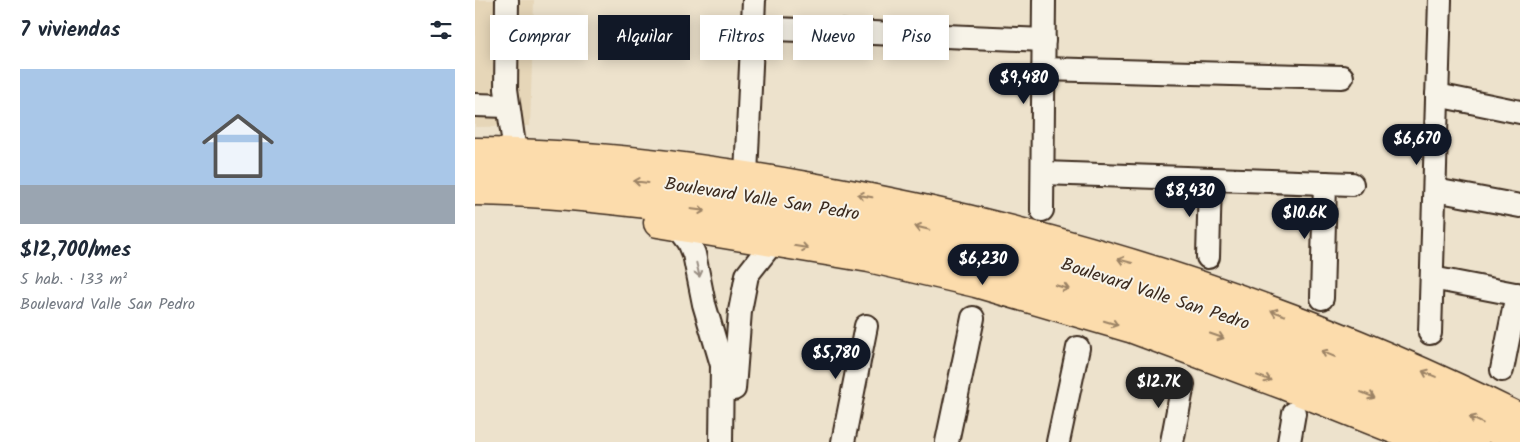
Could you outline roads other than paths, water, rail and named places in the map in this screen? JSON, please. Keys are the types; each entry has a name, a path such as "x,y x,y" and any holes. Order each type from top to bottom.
{"main road":[{"name":"Boulevard Valle San Pedro","path":"475,152 515,152 631,160 746,175 881,198 977,220 1151,268 1311,325 1447,382 1520,418"},
{"name":"Boulevard Valle San Pedro","path":"475,172 628,180 744,194 877,217 983,242 1145,288 1305,344 1437,401 1520,442"},
{"name":"Boulevard Valle San Pedro","path":"475,191 515,191 617,200 742,216 872,239 980,263 1136,308 1297,365 1474,442"},
{"path":"475,207 515,208 625,218 869,258 976,283 1130,328 1286,386 1426,442"}],"street":[{"path":"507,0 508,106 515,152"},
{"path":"746,175 754,0"},
{"path":"1042,210 1044,0"},
{"path":"1430,333 1441,0"},
{"path":"783,29 1044,40"},
{"path":"1043,69 1342,77"},
{"path":"1437,95 1520,112"},
{"path":"475,104 508,106"},
{"path":"1043,173 1352,184"},
{"path":"1208,257 1210,179"},
{"path":"1322,298 1325,183"},
{"path":"1435,190 1520,206"},
{"path":"677,226 694,254 704,304 722,365 721,442"},
{"path":"731,442 740,311 747,275 773,242"},
{"path":"1432,278 1519,295 1502,370"},
{"path":"947,442 973,318"},
{"path":"843,442 867,326"},
{"path":"1058,442 1078,348"},
{"path":"1172,442 1183,384"},
{"path":"1289,442 1294,413"}]}
